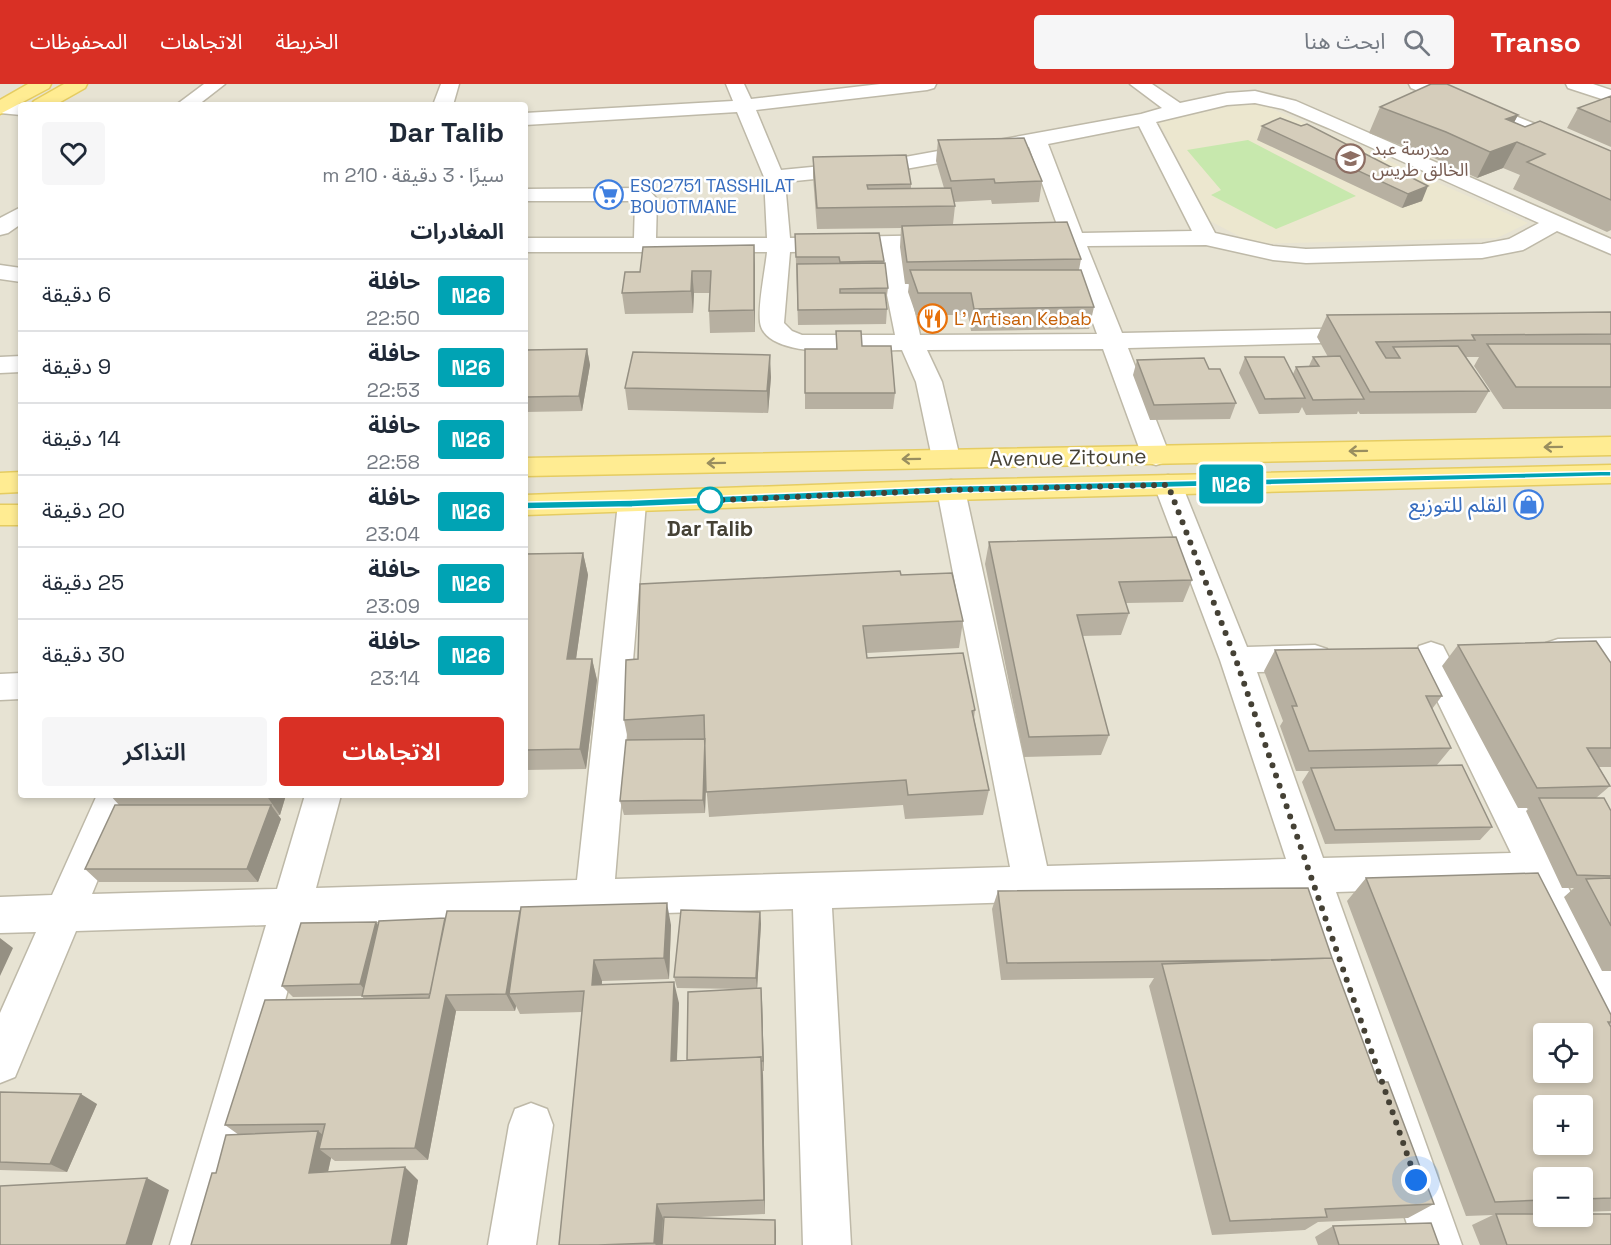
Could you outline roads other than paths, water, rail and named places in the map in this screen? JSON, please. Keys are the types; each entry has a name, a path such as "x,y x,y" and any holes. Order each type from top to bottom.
{"main road":[{"path":"0,108 42,84"},
{"path":"45,102 78,84"},
{"path":"0,129 18,118"},
{"name":"Avenue Zitoune","path":"1162,470 1611,446"},
{"name":"Avenue Zitoune","path":"528,467 948,474 1162,470 1611,474"},
{"name":"Avenue Zitoune","path":"528,505 632,503 948,474"},
{"path":"0,483 18,482"},
{"path":"0,515 18,514"}],"street":[{"path":"190,102 216,84"},
{"path":"444,102 450,84"},
{"path":"735,84 774,177 779,245 772,323 785,339 801,343 1114,341 1383,334"},
{"path":"528,119 744,106 927,84"},
{"path":"1139,84 1177,110"},
{"path":"1418,84 1611,161"},
{"path":"1575,84 1610,94"},
{"path":"1426,104 1446,95"},
{"path":"774,177 894,165 1038,142 1243,97 1266,99 1289,105 1611,247"},
{"path":"0,108 18,109"},
{"path":"1145,119 1206,238"},
{"path":"1357,134 1377,125"},
{"path":"1038,142 1072,239 1114,341 1236,660 1438,1245"},
{"path":"528,195 640,194 646,199 645,245"},
{"path":"0,228 18,216"},
{"path":"1003,240 1206,238 1273,253 1306,256 1482,251 1515,245 1556,223"},
{"path":"528,245 779,245 969,241"},
{"path":"888,243 909,341 918,352 926,371 1032,884"},
{"path":"0,272 18,275"},
{"path":"0,365 18,364"},
{"path":"594,898 632,503"},
{"path":"1532,653 1611,651"},
{"path":"1431,655 1611,1012"},
{"path":"1236,660 1339,658"},
{"path":"0,687 18,686"},
{"path":"0,1062 114,798"},
{"path":"194,1245 322,798"},
{"path":"0,915 1538,869"},
{"path":"812,891 827,1245"},
{"path":"512,1245 531,1125"}],"place":[{"name":"مدرسة عبد الخالق طريس","path":"1351,158"},
{"name":"ES02751 TASSHILAT BOUOTMANE","path":"609,195"},
{"name":"L' Artisan Kebab","path":"933,318"},
{"name":"Dar Talib","path":"710,500"},
{"name":"القلم للتوزيع","path":"1528,504"}]}
